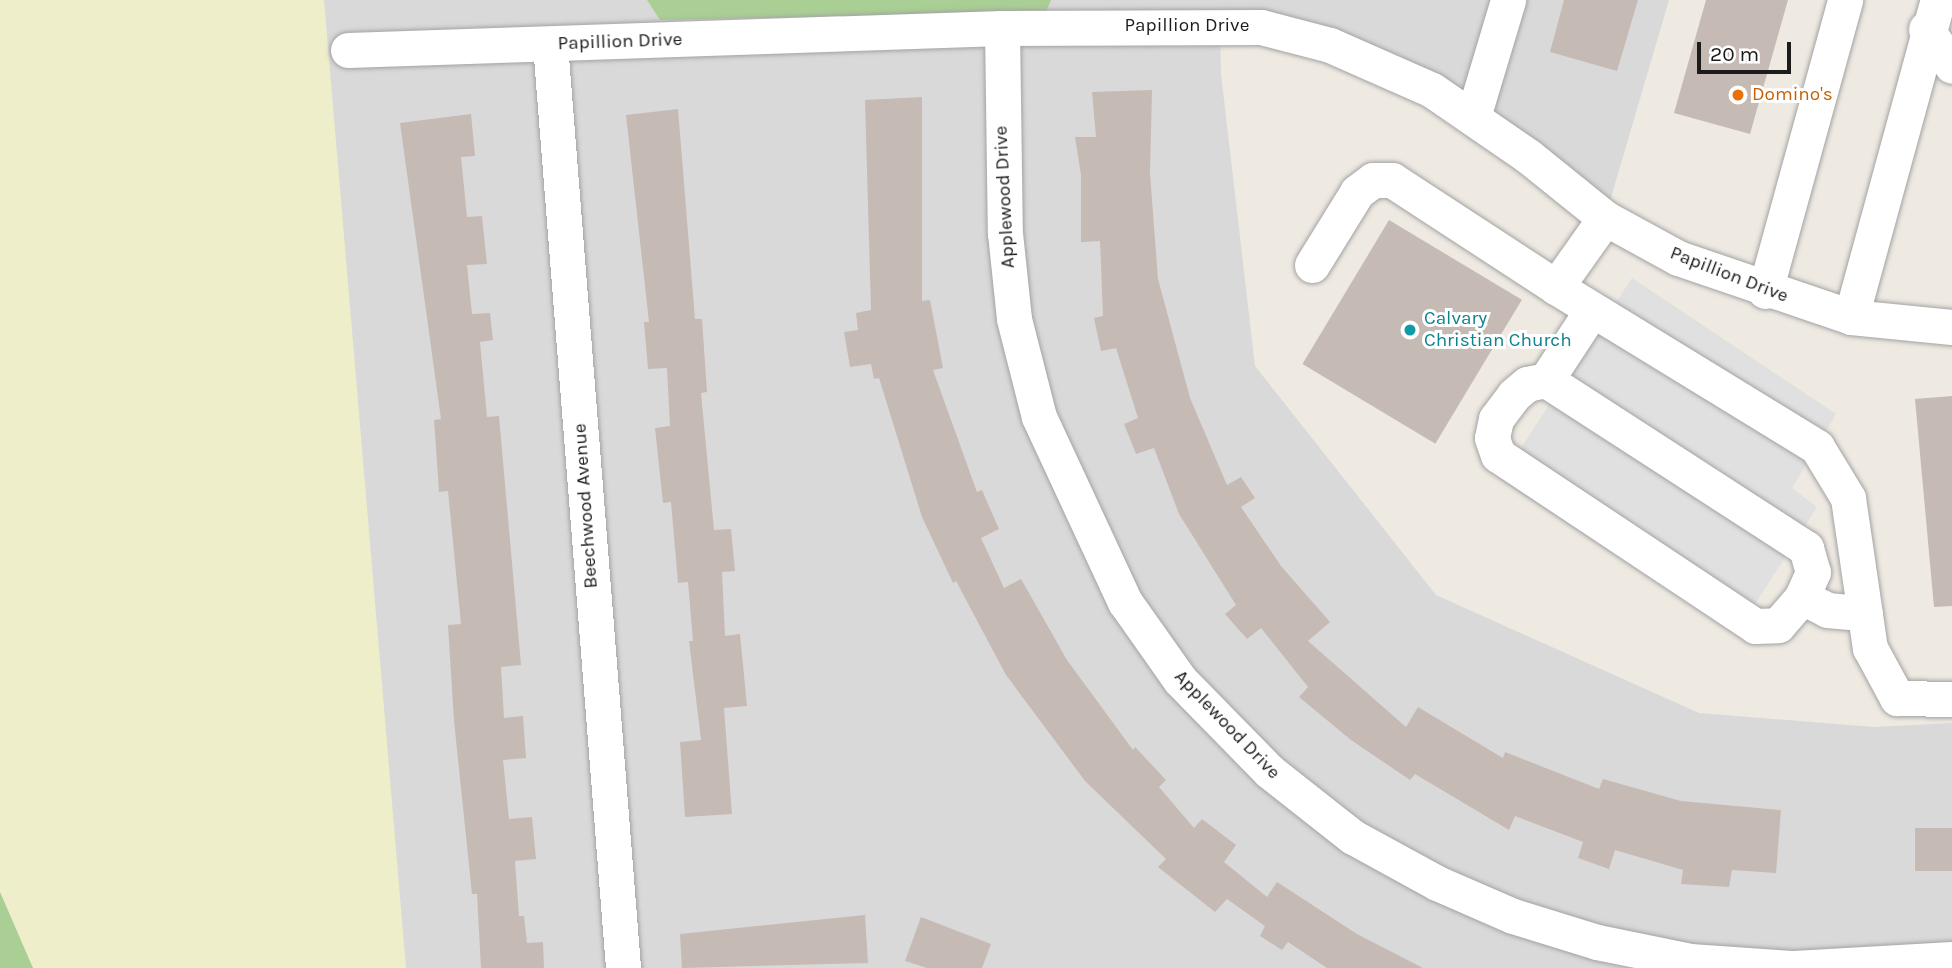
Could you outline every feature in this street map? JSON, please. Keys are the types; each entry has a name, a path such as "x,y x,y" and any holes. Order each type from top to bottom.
{"street":[{"path":"1472,117 1508,0"},
{"path":"1765,291 1845,0"},
{"path":"1932,15 1952,66"},
{"path":"1851,317 1932,15"},
{"name":"Papillion Drive","path":"348,50 1002,28 1261,27 1330,45 1432,90 1605,218 1678,258 1765,291 1851,317 1952,327"},
{"name":"Applewood Drive","path":"1002,28 1005,233 1014,320 1039,417 1125,602 1180,680 1290,788 1353,837 1437,883 1513,916 1597,942 1690,961 1792,968 1952,959"},
{"name":"Beechwood Avenue","path":"550,44 623,968"},
{"path":"1312,265 1357,192 1373,180 1392,180 1592,310 1817,447 1848,498 1870,648 1897,698 1952,699"},
{"path":"1556,287 1605,218"},
{"path":"1546,380 1592,310"},
{"path":"1546,380 1806,548 1813,572 1802,597 1778,625 1755,626 1499,455 1492,438 1496,419 1514,395 1527,384 1546,380"},
{"path":"1802,597 1827,610 1865,613"}],"shaded area":[{"path":"316,0 1669,0 1605,218 1432,90 1220,25 1221,74 1255,366 1436,595 1699,713 1874,727 1952,723 1952,968 402,968"},
{"path":"1632,278 1836,414 1792,488 1817,507 1736,634 1500,480"}],"green space":[{"path":"0,0 324,0 406,968 33,968 0,892"},
{"path":"647,0 1051,0 1046,12 660,20"},
{"path":"0,892 33,968 0,968"}],"building":[{"path":"1564,0 1638,0 1617,71 1550,52"},
{"path":"1706,0 1788,0 1750,134 1674,113"},
{"path":"1152,90 1150,173 1158,279 1190,398 1227,485 1241,477 1255,498 1241,507 1281,566 1330,622 1308,641 1406,727 1418,707 1503,758 1505,752 1599,789 1603,779 1681,801 1781,810 1776,873 1732,870 1729,887 1681,884 1683,870 1615,850 1609,869 1578,858 1583,842 1515,816 1509,830 1415,774 1410,780 1351,740 1299,697 1308,687 1261,628 1247,639 1225,614 1236,605 1179,514 1154,448 1136,454 1124,424 1138,418 1116,348 1101,351 1094,318 1103,316 1100,241 1081,242 1081,175 1075,137 1096,137 1092,92"},
{"path":"922,97 922,301 930,300 943,368 933,370 977,492 982,490 999,529 981,538 1004,588 1021,579 1067,660 1133,750 1135,747 1166,780 1159,787 1194,828 1202,819 1236,845 1224,862 1267,897 1277,882 1357,934 1423,968 1327,968 1288,942 1282,950 1260,936 1265,926 1227,899 1215,912 1158,867 1166,859 1085,781 1006,675 956,581 953,583 922,517 879,378 874,379 871,364 850,367 844,332 858,330 856,313 871,310 865,100"},
{"path":"678,109 695,319 702,319 707,392 701,393 714,530 731,529 735,571 722,572 725,636 740,634 747,706 724,708 732,814 685,817 680,742 701,740 689,641 693,641 688,582 678,583 671,502 663,503 655,428 670,426 667,368 648,369 644,322 649,322 626,115"},
{"path":"471,114 475,156 461,157 467,217 482,216 487,264 467,265 472,314 490,313 493,340 480,342 487,417 499,416 521,665 501,667 504,718 523,716 526,758 503,760 509,819 532,817 536,859 515,861 519,916 524,916 527,943 543,942 544,968 481,968 477,894 472,894 454,721 448,625 461,624 448,491 439,492 434,420 441,419 400,123"},
{"name":"Calvary Christian Church","path":"1389,220 1522,300 1435,444 1302,364"},
{"path":"1952,396 1952,606 1934,607 1915,399"},
{"path":"1915,828 1952,828 1952,871 1915,871"},
{"path":"865,915 868,963 682,968 680,934"},
{"path":"921,917 991,944 982,968 927,968 905,961"}],"place":[{"name":"Domino's","path":"1738,95"},
{"name":"Calvary Christian Church","path":"1410,330"}]}
